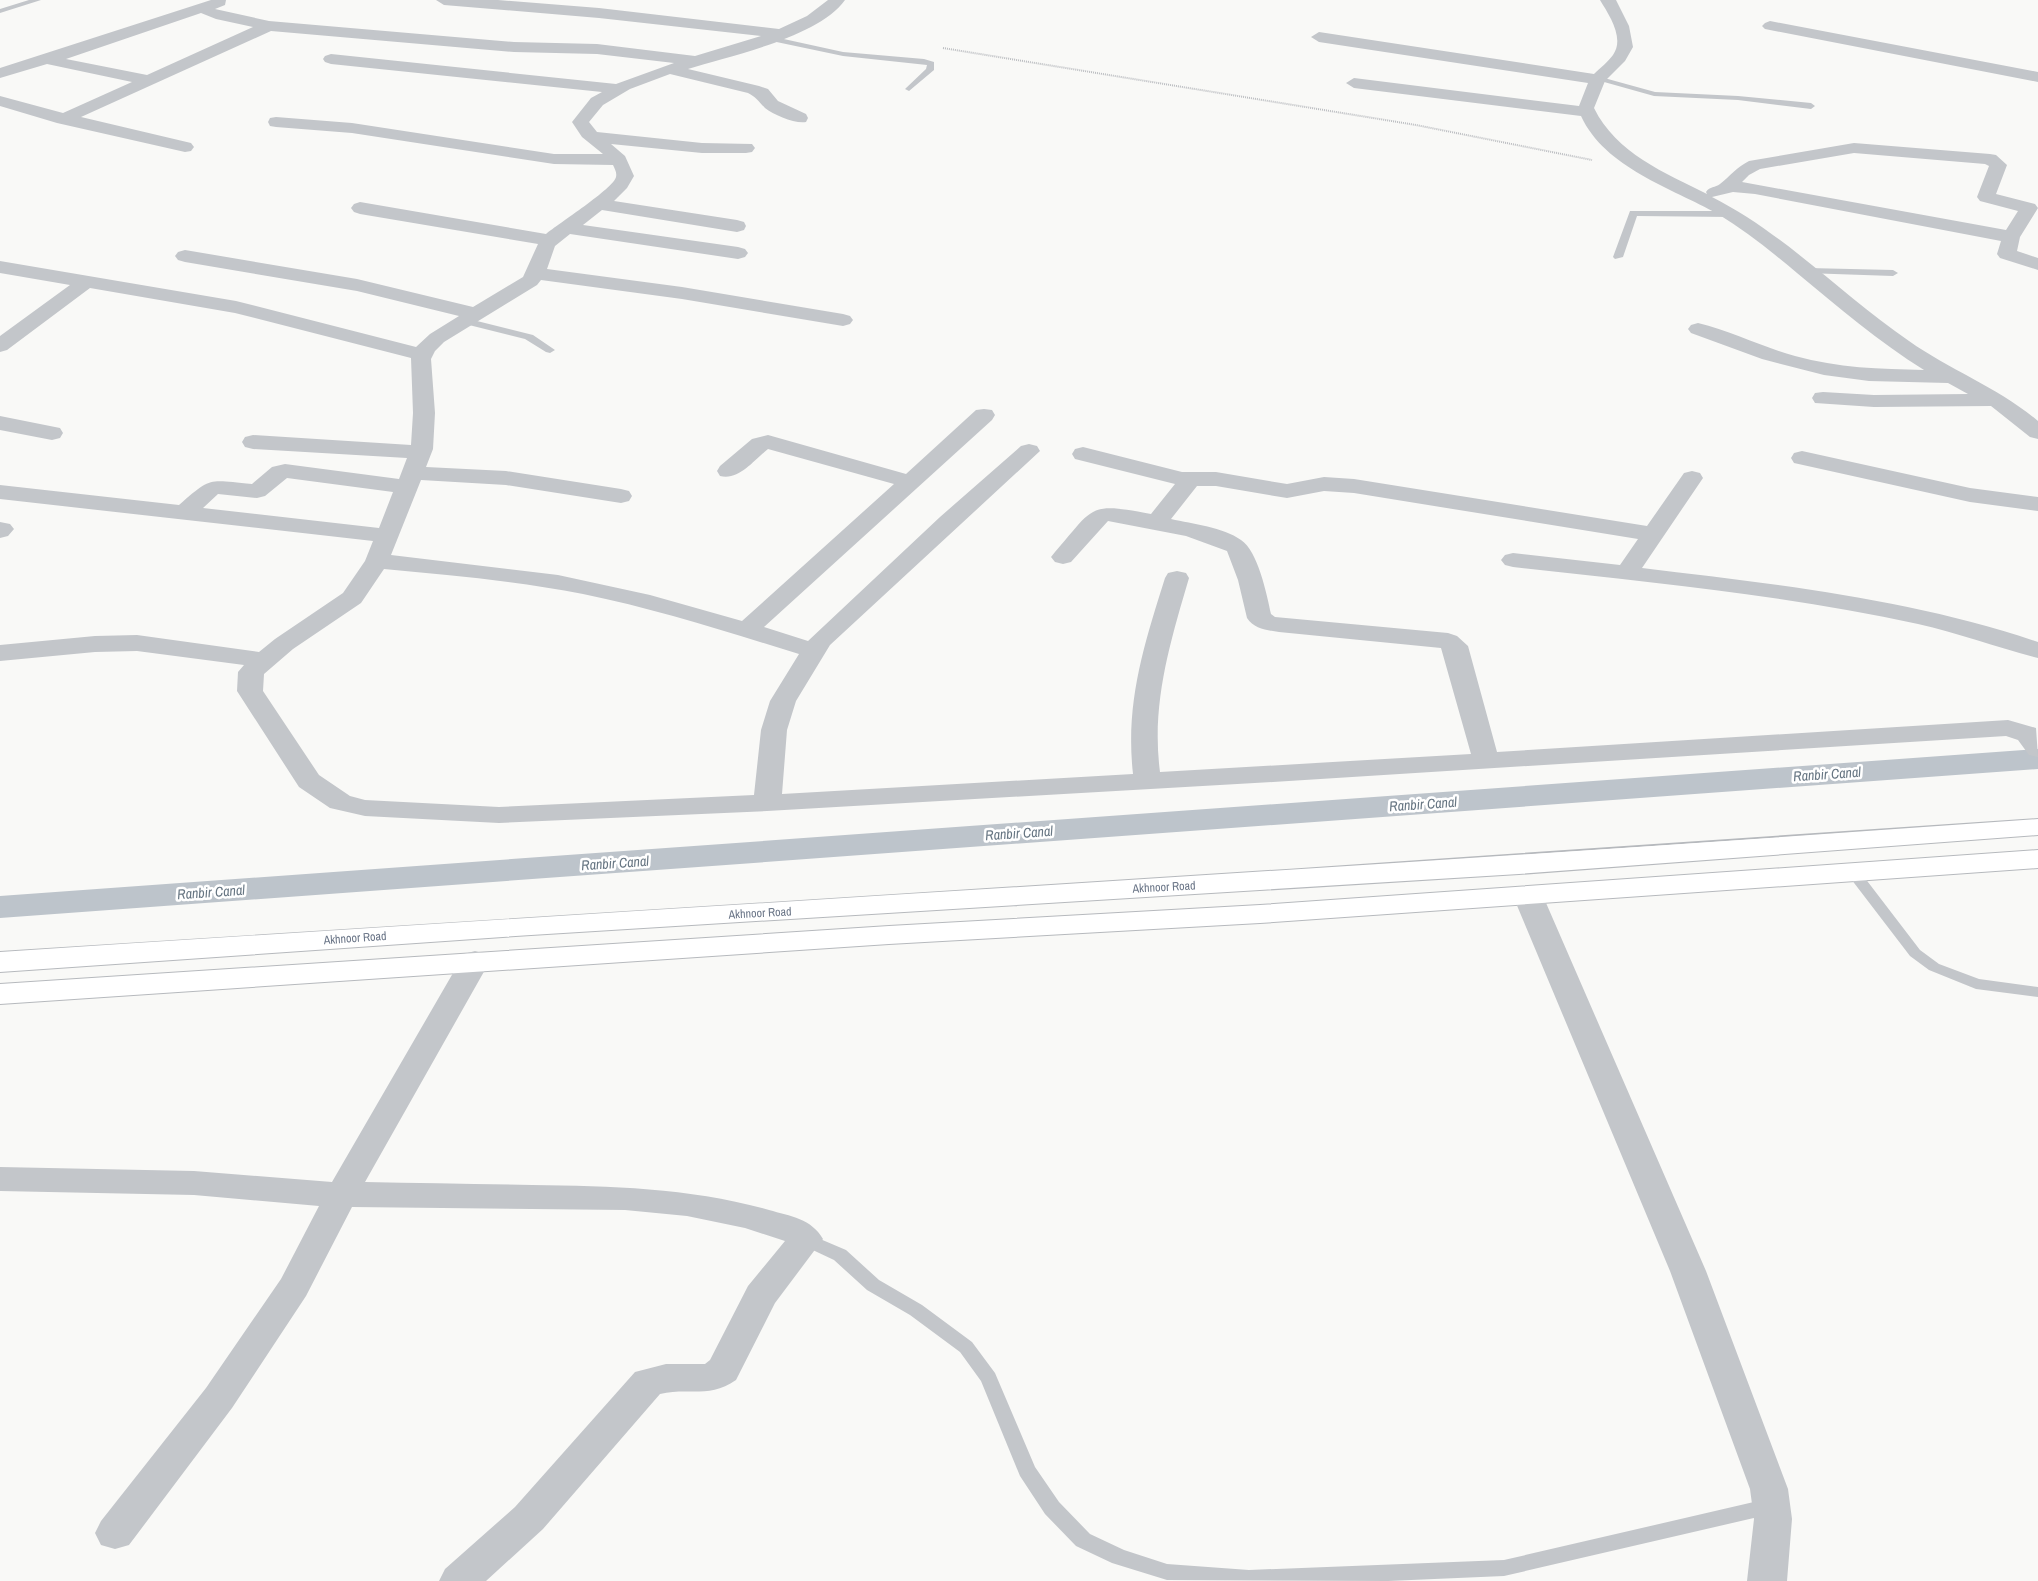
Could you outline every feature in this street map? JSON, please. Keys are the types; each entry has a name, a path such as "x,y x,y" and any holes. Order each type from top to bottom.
{"highway":[{"path":"0,994 178,984 475,961 1260,914 1524,880 2038,827"},
{"path":"1524,880 1852,872 2038,859"},
{"name":"Akhnoor Road","path":"0,962 472,930 1524,880"}],"street":[{"path":"0,73 48,60 224,0"},
{"path":"444,0 599,13 775,36"},
{"path":"837,0 830,8 798,28 619,89 599,100 584,113 580,122 583,129 619,160 624,170 625,178 598,204 544,246 537,274 530,281 437,338 426,348 421,359 424,412 413,471 377,561 352,598 264,660 251,672 250,691 309,780 340,802 365,808 499,815 767,803 1998,729 2014,729 2033,735"},
{"path":"1608,0 1620,22 1625,38 1624,48 1622,54 1599,79 1586,108 1592,125 1604,139 1648,169 1730,214 1808,271 1892,339 1951,377 1994,400 2038,432"},
{"path":"204,8 221,16 269,26 514,47 590,48 699,61"},
{"path":"62,119 269,26"},
{"path":"1770,26 2038,78"},
{"path":"1319,37 1599,79"},
{"path":"331,59 619,89"},
{"path":"48,60 148,80"},
{"path":"672,70 753,89 762,93 772,105 800,118"},
{"path":"1354,83 1587,112"},
{"path":"0,102 136,138 185,147"},
{"path":"276,122 360,129 554,159 619,160"},
{"path":"593,137 702,148 746,148"},
{"path":"1701,198 1726,188 1743,171 1755,165 1838,149 1901,150 1983,158 1994,161 1998,165 1986,197 2029,208 2011,237 2007,254 2038,264"},
{"path":"1726,188 1755,189 2011,237"},
{"path":"598,204 737,226"},
{"path":"360,208 558,234 738,253"},
{"path":"185,256 357,285 471,318"},
{"path":"0,267 236,307 423,355"},
{"path":"537,274 682,293 843,320"},
{"path":"0,346 87,281"},
{"path":"1698,329 1752,349 1828,370 1854,373 1951,377"},
{"path":"1823,398 1874,401 1994,400"},
{"path":"747,629 984,415"},
{"path":"0,423 52,433"},
{"path":"253,442 413,471"},
{"path":"728,471 760,444 768,442 911,482"},
{"path":"767,803 776,723 783,701 820,641 948,522 1029,451"},
{"path":"1083,454 1172,477 1216,479 1287,491 1324,484 1354,486 1654,534"},
{"path":"1802,458 1970,495 2038,504"},
{"path":"184,513 214,487 257,490 280,472 285,471 413,471 506,478 621,496"},
{"path":"1627,572 1692,478"},
{"path":"1155,524 1191,479"},
{"path":"0,492 387,536"},
{"path":"1063,557 1101,515 1110,514 1220,538 1236,546 1243,558 1259,618 1268,623 1442,639 1452,643 1455,646 1486,761"},
{"path":"1513,560 1627,572 1861,605 1974,628 2038,650"},
{"path":"377,561 494,572 567,584 747,629 814,651"},
{"path":"1147,781 1143,731 1146,694 1155,648 1177,578"},
{"path":"0,653 96,644 137,643 264,660"},
{"path":"1524,880 1688,1271 1769,1490 1773,1519 1767,1581"},
{"path":"115,1533 219,1398 289,1295 342,1194 475,961"},
{"path":"0,1179 194,1183 342,1194 625,1198 687,1204 746,1216 796,1231 806,1239 797,1253 768,1284 761,1295 723,1370 713,1377 707,1378 666,1378 648,1382 529,1518 459,1581"}],"lane":[{"path":"0,11 37,0"},
{"path":"775,36 843,54 918,61 931,64 930,70 909,89"},
{"path":"1599,79 1654,94 1745,99 1811,106"},
{"path":"1618,257 1633,213 1730,214"},
{"path":"1808,271 1892,273"},
{"path":"471,318 529,337 550,350"},
{"path":"1852,872 1915,953 1934,967 1976,984 2038,992"},
{"path":"806,1239 840,1255 873,1285 916,1310 966,1347 989,1378 1027,1470 1052,1508 1083,1540 1119,1557 1167,1572 1249,1578 1504,1568 1772,1506"}],"path":[{"path":"935,47 1442,129 1597,161"}],"waterway":[{"name":"Ranbir Canal","path":"0,907 2038,759"}]}
